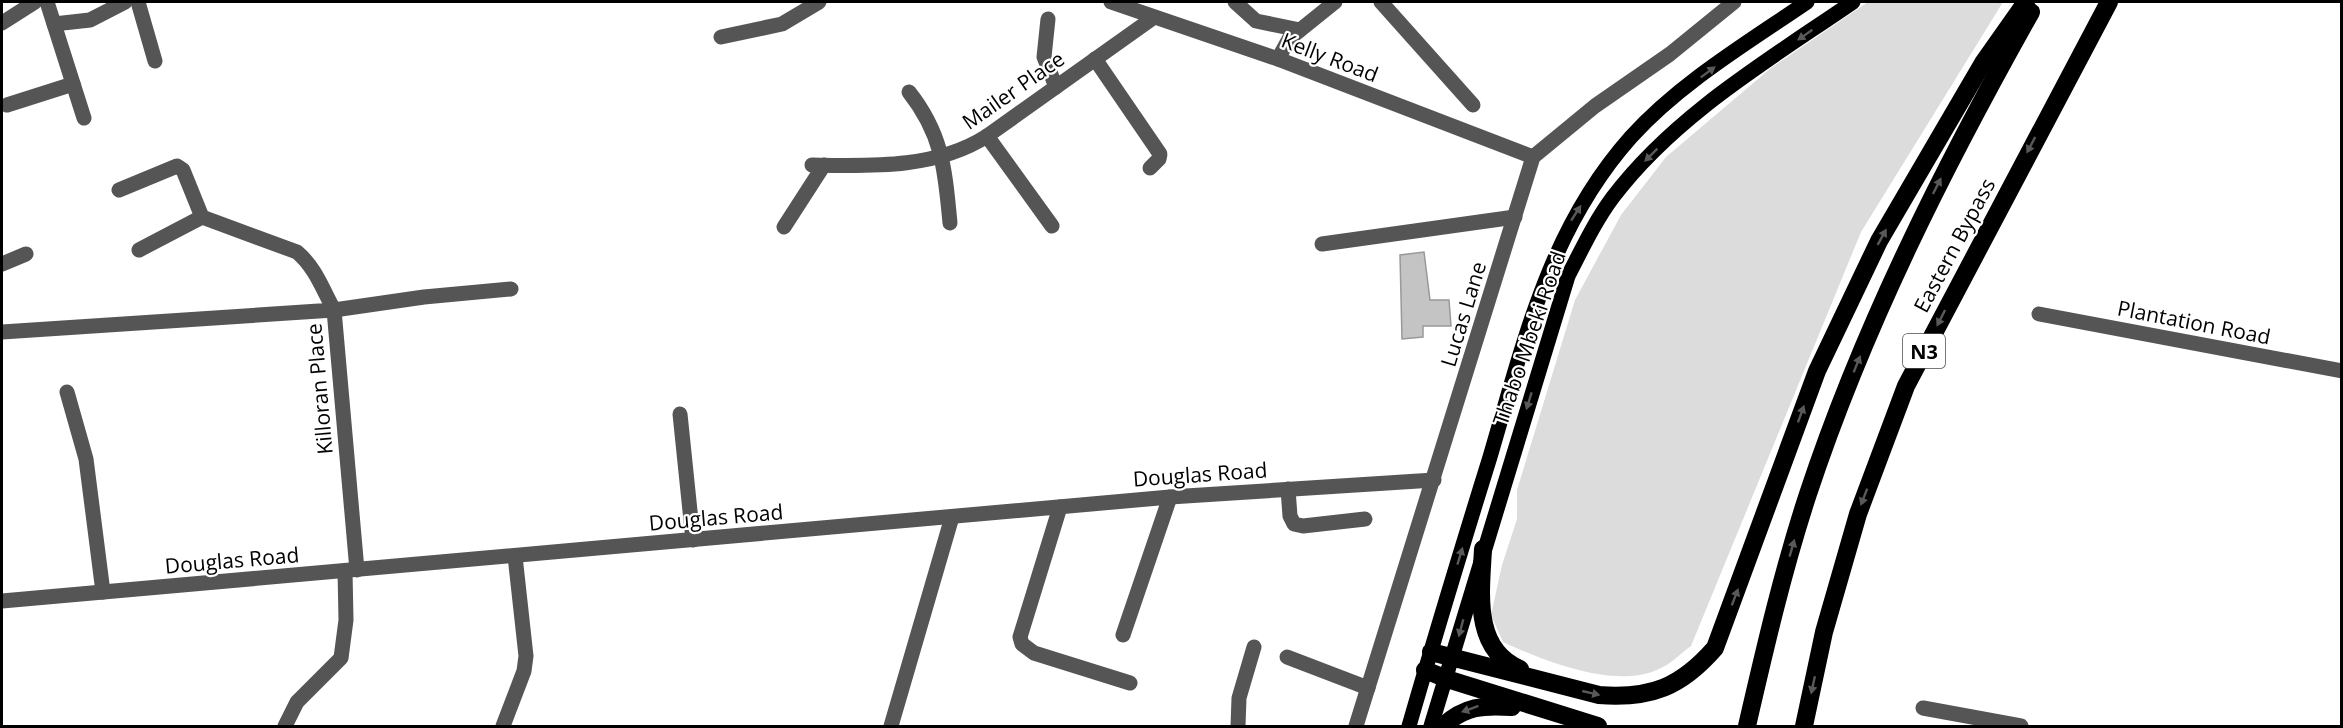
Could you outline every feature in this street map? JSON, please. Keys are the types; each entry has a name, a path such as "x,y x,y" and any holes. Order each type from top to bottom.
{"highway":[{"path":"1428,661 1453,656 1599,695 1640,696 1669,686 1695,671 1715,648 1817,371 1879,241 1977,72 2026,2"},
{"name":"Eastern Bypass","path":"1747,726 1771,620 1804,506 1856,366 1918,223 2037,2"},
{"name":"Eastern Bypass","path":"1804,726 1824,632 1858,514 1906,386 2044,121 2109,2"},
{"path":"2044,121 2121,2"},
{"path":"1483,549 1480,607 1484,627 1494,649 1512,666 1557,685"},
{"path":"1428,661 1447,679 1598,726"},
{"path":"1443,726 1461,712 1483,705 1544,709"}],"main road":[{"name":"Thabo Mbeki Road","path":"1409,726 1523,346 1550,264 1569,224 1600,176 1632,136 1672,99 1807,2"},
{"name":"Thabo Mbeki Road","path":"1431,726 1447,679 1483,549 1568,276 1592,229 1613,196 1687,120 1853,2"}],"street":[{"path":"2,23 35,2"},
{"path":"47,2 84,118"},
{"path":"54,24 90,20 125,2"},
{"path":"138,2 155,61"},
{"path":"721,37 782,24 819,2"},
{"name":"Kelly Road","path":"1111,2 1278,59 1533,157"},
{"path":"1235,2 1256,21 1300,30"},
{"path":"1278,59 1289,39 1335,2"},
{"path":"1381,2 1473,105"},
{"path":"1533,157 1595,106 1670,54 1734,2"},
{"name":"Mailer Place","path":"784,227 818,165 902,163 943,156 987,136 1153,18"},
{"path":"1048,19 1044,57 1056,87"},
{"path":"1095,59 1159,152 1160,158 1150,168"},
{"path":"7,105 73,84"},
{"path":"909,92 924,112 943,156 950,223"},
{"path":"987,136 1052,226"},
{"name":"Lucas Lane","path":"1356,726 1533,157"},
{"path":"118,190 177,166 183,170 202,218"},
{"path":"1322,244 1515,217"},
{"path":"2,332 334,310 315,272 297,252 202,218 139,250"},
{"path":"2,264 26,254"},
{"name":"Killoran Place","path":"285,726 297,702 341,658 346,620 351,570 334,310 511,288"},
{"name":"Plantation Road","path":"2039,314 2342,371"},
{"path":"67,392 89,476 104,592"},
{"path":"680,414 693,540"},
{"name":"Douglas Road","path":"2,601 1170,497 1434,480"},
{"path":"1288,489 1290,516 1294,524 1303,526 1365,519"},
{"path":"1123,635 1170,497"},
{"path":"1060,507 1020,637 1022,645 1034,653 1130,683"},
{"path":"891,726 952,517"},
{"path":"503,726 524,671 526,656 515,556"},
{"path":"1238,726 1239,698 1254,647"},
{"path":"1287,657 1368,688"},
{"path":"1923,708 2021,726"}],"shaded area":[{"path":"1868,2 2003,2 1861,232 1691,646 1661,668 1644,674 1624,676 1581,671 1503,642 1491,615 1502,565 1517,519 1517,490 1575,300 1621,215 1666,157 1771,68"}],"building":[{"path":"1424,252 1430,300 1449,300 1451,326 1423,326 1423,337 1402,339 1400,255"}]}
